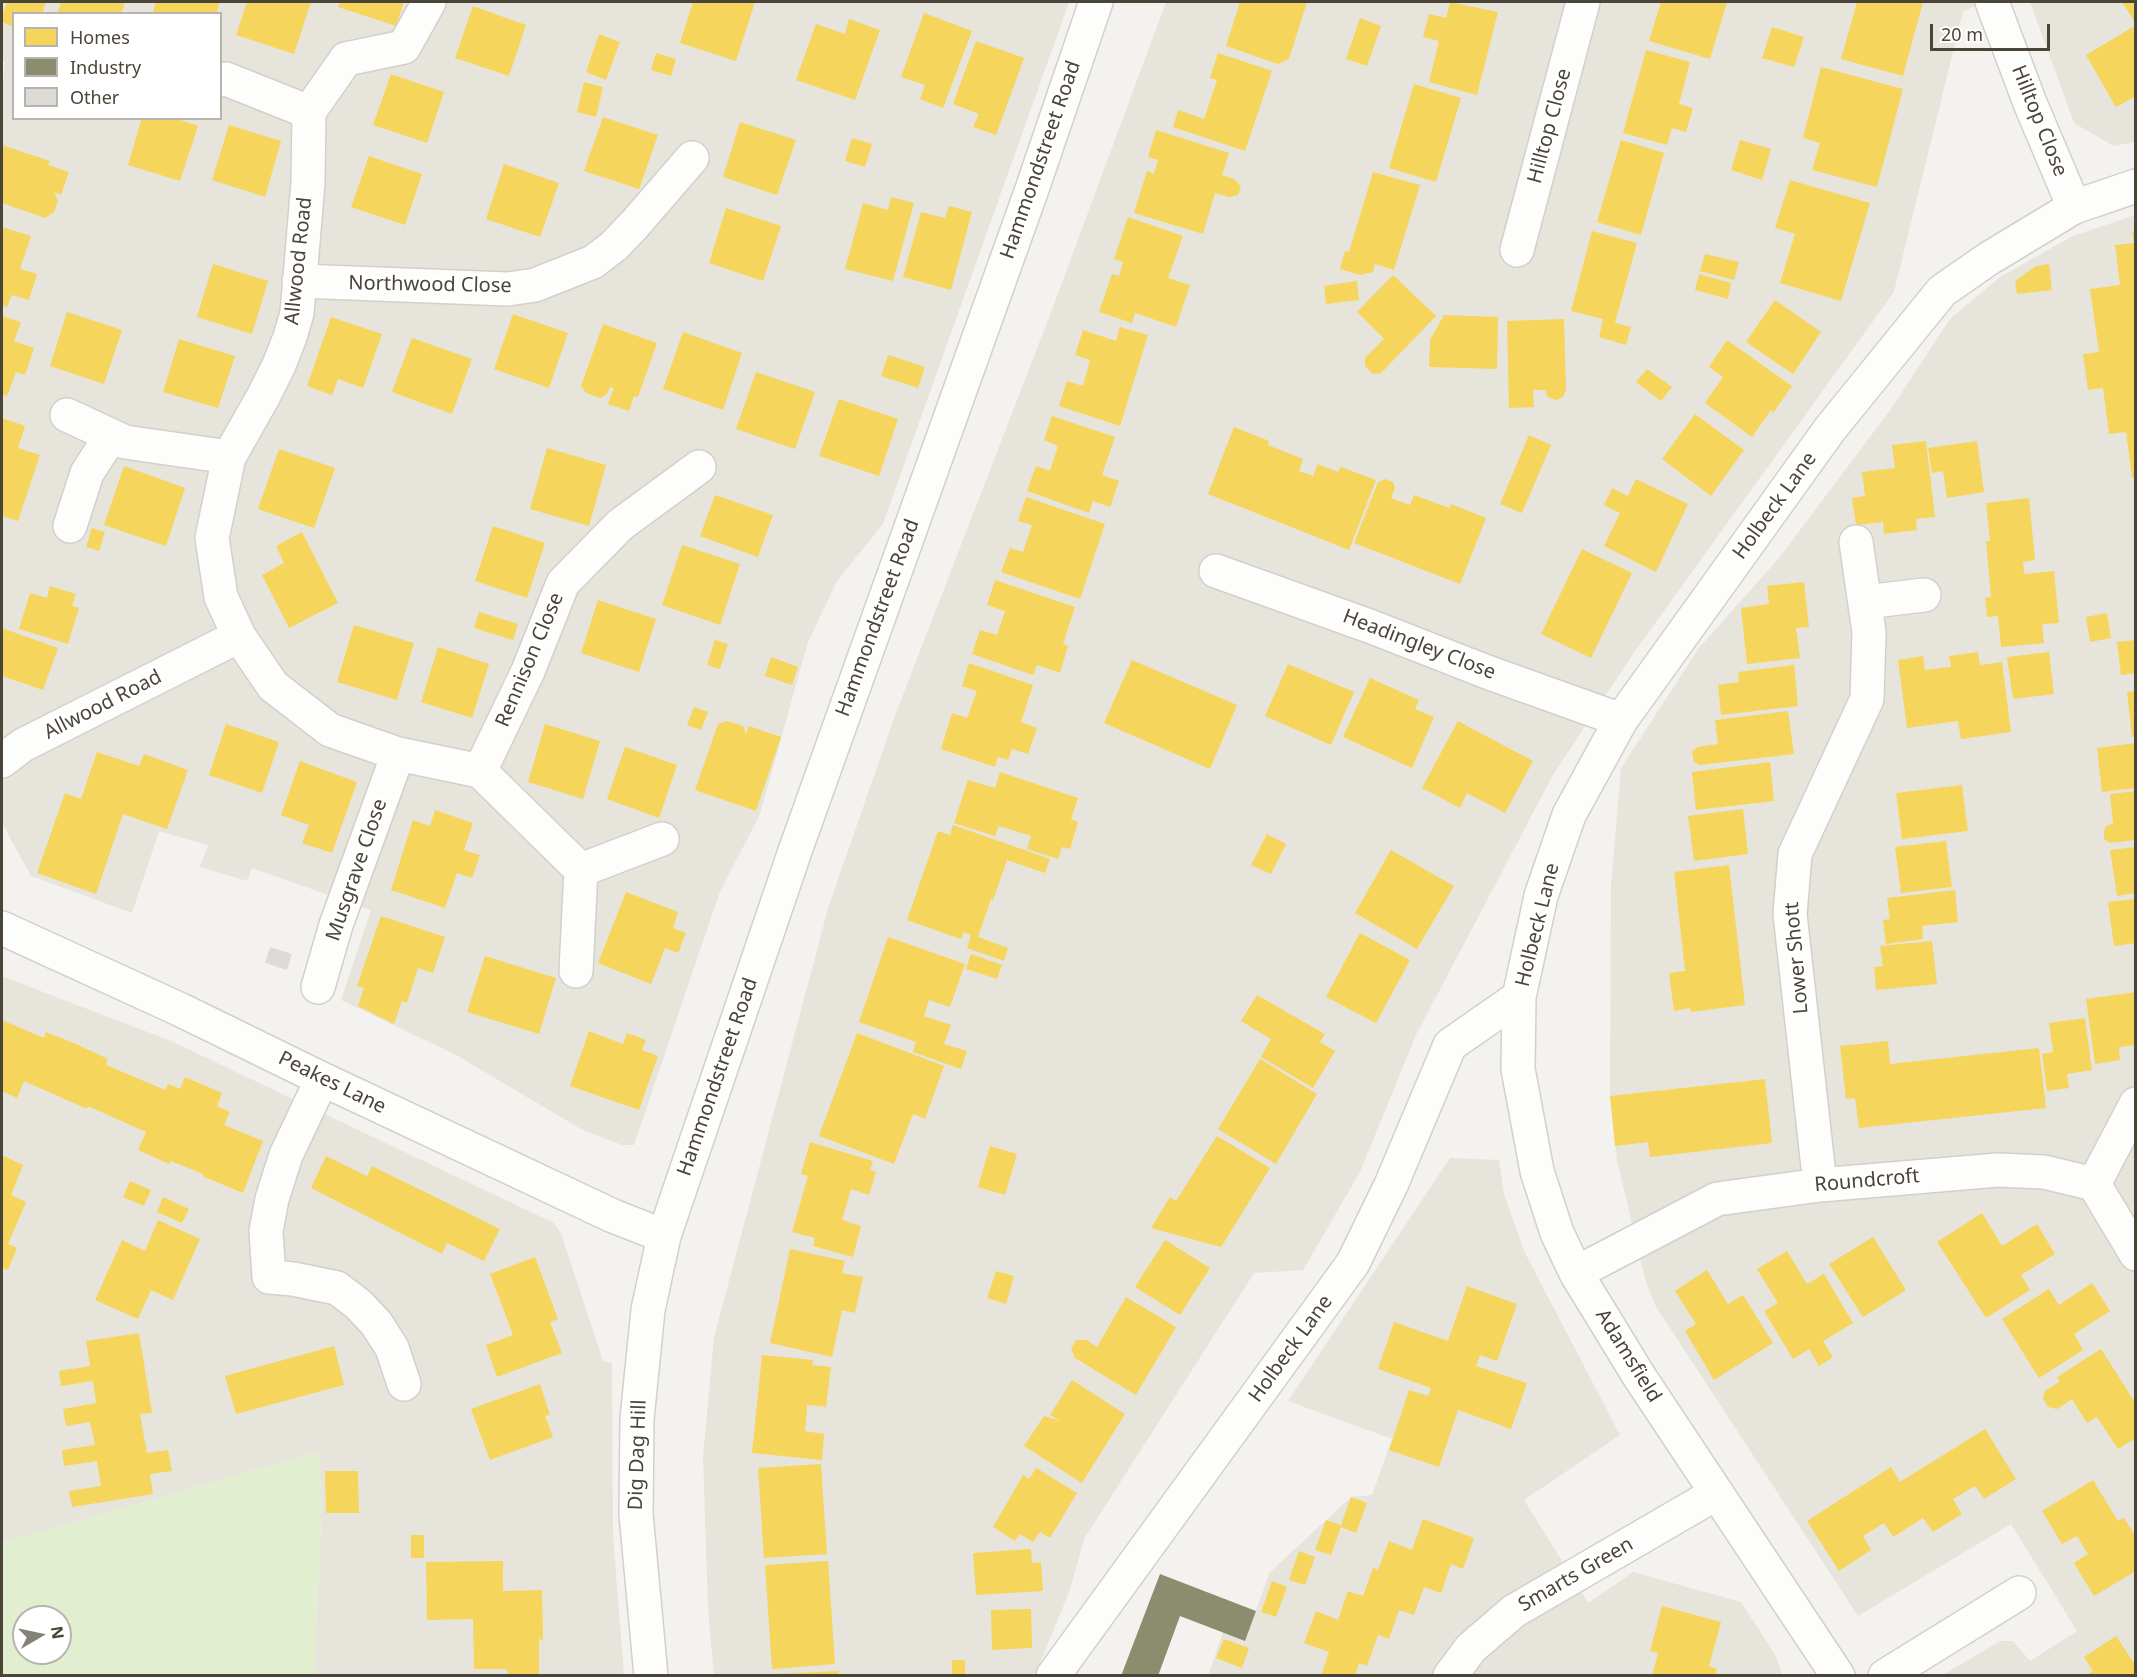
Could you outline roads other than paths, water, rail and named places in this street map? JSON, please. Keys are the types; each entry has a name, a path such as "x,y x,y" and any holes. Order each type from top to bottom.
{"street":[{"path":"222,80 226,79 309,112 346,59 404,47 429,2"},
{"name":"Hammondstreet Road","path":"664,1236 795,851 1031,192 1096,2"},
{"name":"Hilltop Close","path":"1517,250 1583,2"},
{"name":"Hilltop Close","path":"1992,2 2030,103 2074,207"},
{"name":"Allwood Road","path":"309,112 308,183 297,313 279,365 263,398 228,457 212,538 221,597 239,636 273,686 330,730 398,754 480,771"},
{"name":"Northwood Close","path":"299,281 508,289 534,285 593,262 614,246 643,216 692,158"},
{"name":"Holbeck Lane","path":"1053,1676 1353,1263 1391,1185 1450,1045 1519,997 1541,896 1569,815 1621,720 1830,429 1942,291 1988,259 2074,207 2136,186"},
{"path":"67,415 125,442 228,457"},
{"path":"70,526 87,473 111,436"},
{"name":"Rennison Close","path":"480,771 528,671 563,583 620,525 699,466"},
{"name":"Lower Shott","path":"1820,1185 1790,914 1795,854 1867,699 1869,632 1856,542"},
{"name":"Headingley Close","path":"1216,571 1621,720"},
{"path":"1865,603 1924,595"},
{"name":"Allwood Road","path":"2,761 23,745 239,636"},
{"name":"Musgrave Close","path":"318,987 336,925 398,754"},
{"path":"480,771 581,870 576,971"},
{"path":"581,870 662,839"},
{"name":"Peakes Lane","path":"2,928 181,1010 613,1216 664,1236"},
{"name":"Adamsfield","path":"1519,997 1518,1069 1537,1171 1557,1233 1576,1273 1639,1376 1838,1676"},
{"path":"322,1079 286,1155 272,1200 266,1231 269,1276 337,1288 358,1304 376,1323 392,1348 404,1384"},
{"path":"2136,1104 2094,1184 2136,1254"},
{"name":"Roundcroft","path":"1576,1273 1717,1198 1820,1185 1998,1170 2044,1172 2094,1184"},
{"name":"Dig Dag Hill","path":"651,1676 636,1514 637,1419 648,1311 664,1236"},
{"name":"Smarts Green","path":"1450,1676 1472,1648 1514,1611 1717,1493"},
{"path":"1885,1676 2019,1593"}]}
